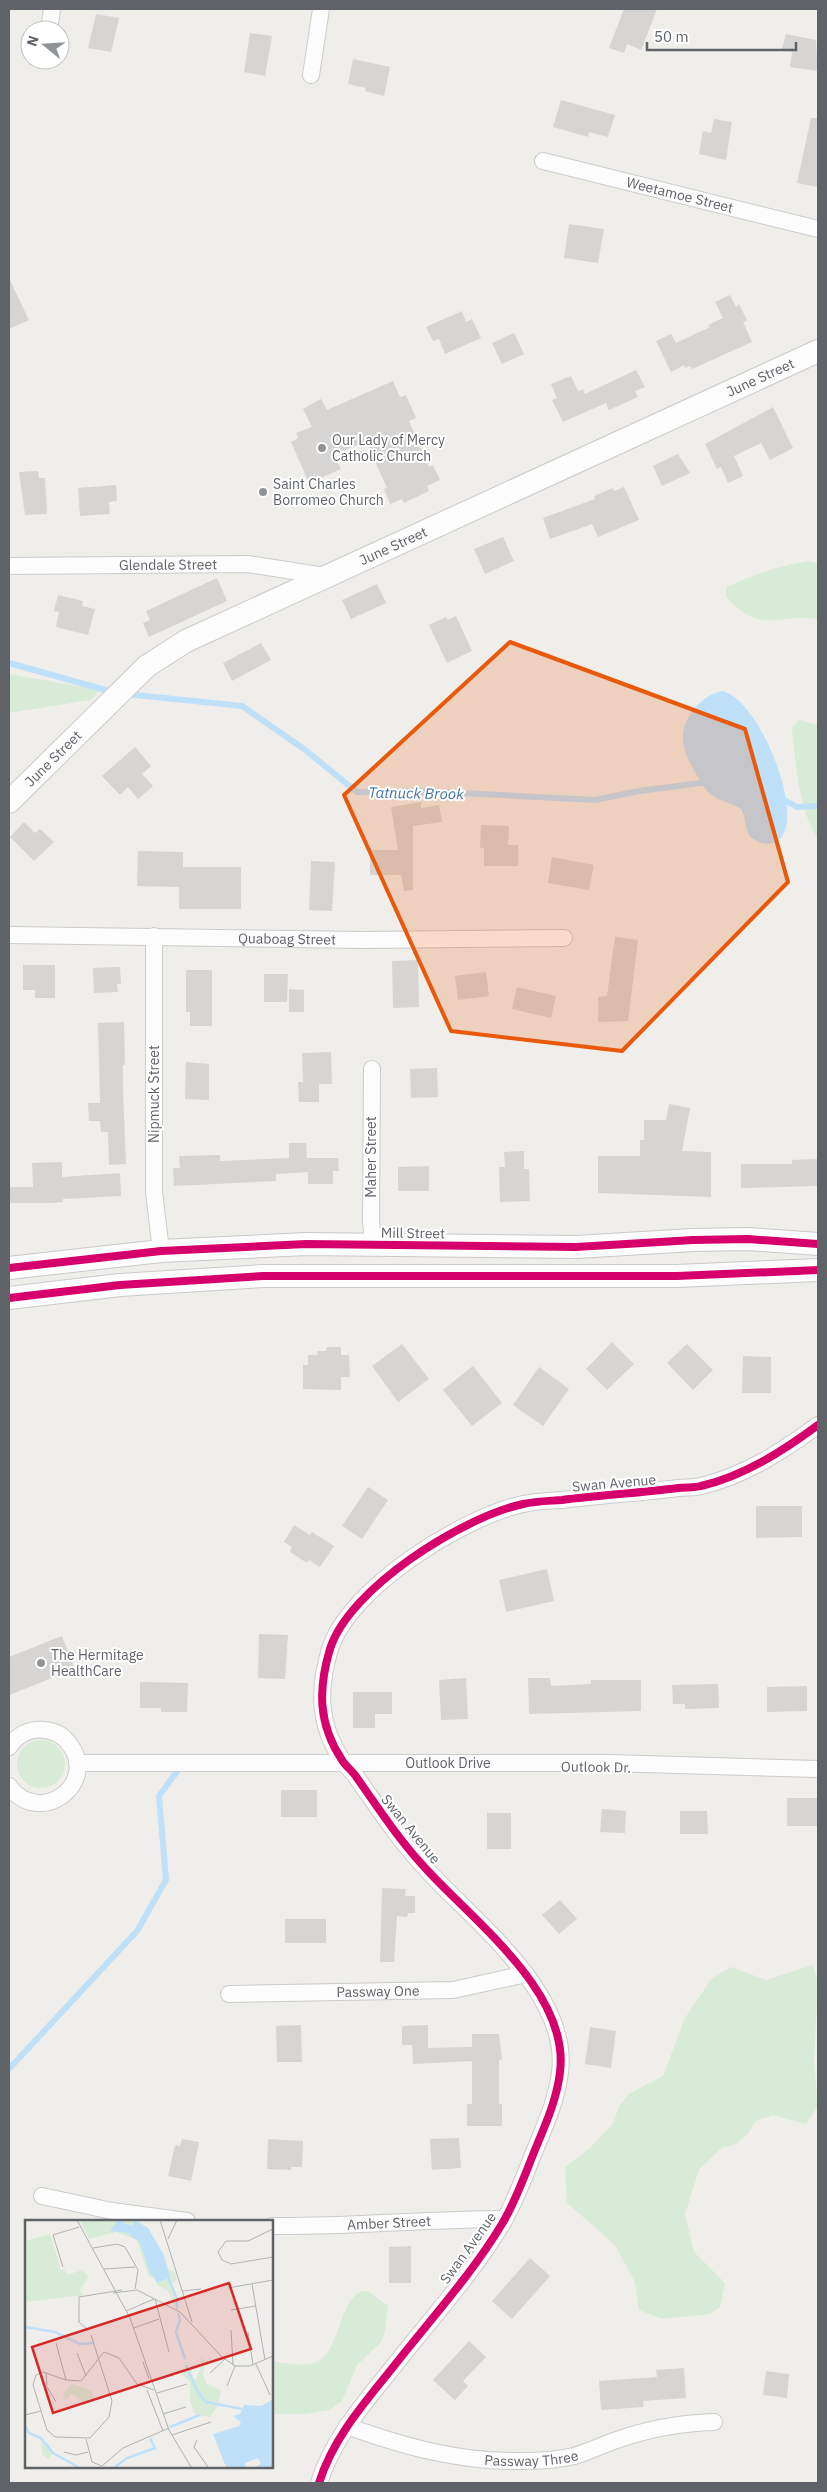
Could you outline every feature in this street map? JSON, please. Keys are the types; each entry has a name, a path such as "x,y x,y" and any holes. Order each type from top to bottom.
{"main road":[{"name":"June Street","path":"9,802 147,666 198,634 818,352"},
{"name":"Mill Street","path":"9,1268 161,1251 306,1244 576,1247 693,1240 748,1239 818,1244"},
{"path":"9,1298 120,1285 263,1276 677,1276 818,1270"}],"street":[{"path":"311,75 321,9"},
{"name":"Weetamoe Street","path":"543,160 818,229"},
{"name":"Glendale Street","path":"9,566 248,564 325,576"},
{"name":"Quaboag Street","path":"9,935 363,940 564,938"},
{"name":"Nipmuck Street","path":"154,936 154,1192 161,1251"},
{"name":"Maher Street","path":"372,1070 373,1245"},
{"name":"Swan Avenue","path":"319,2483 332,2451 348,2426 467,2273 505,2219 553,2107 561,2067 560,2045 554,2018 545,2001 526,1974 424,1867 366,1793 355,1774 343,1762 328,1733 324,1718 321,1686 334,1638 347,1616 366,1596 400,1566 446,1537 495,1513 525,1503 700,1487 759,1464 818,1426"},
{"path":"9,1747 24,1733 31,1730 47,1730 66,1739 74,1750 77,1764 75,1779 70,1788 56,1800 46,1803 31,1802 10,1791"},
{"name":"Outlook Drive","path":"77,1764 609,1763 818,1770"},
{"name":"Passway One","path":"229,1994 453,1990 526,1974"},
{"path":"42,2196 112,2211 180,2220"},
{"name":"Amber Street","path":"272,2226 326,2227 455,2219 505,2219"},
{"name":"Passway Three","path":"348,2426 398,2443 444,2455 505,2462 573,2456 659,2427 681,2423 714,2422"}],"highlighted area":[{"path":"510,642 745,729 788,882 622,1051 451,1031 344,795"}],"green space":[{"path":"808,561 818,563 818,619 760,619 749,616 726,596 727,587 737,582 787,565"},
{"path":"9,674 100,690 90,700 9,713"},
{"path":"799,720 818,725 818,840 806,814 799,786 792,728"},
{"path":"41,1740 50,1742 58,1747 63,1755 65,1764 63,1773 58,1781 50,1786 41,1788 32,1786 24,1781 19,1773 17,1764 19,1755 24,1747 32,1742"},
{"path":"813,1965 818,1982 814,2062 818,2106 806,2124 773,2115 755,2121 748,2134 736,2144 723,2147 699,2169 685,2214 694,2252 725,2283 720,2307 710,2314 662,2319 639,2310 635,2282 615,2245 567,2203 565,2167 590,2148 614,2122 619,2106 629,2094 663,2076 685,2018 712,1978 731,1967 766,1980"},
{"path":"368,2291 388,2306 385,2330 382,2341 357,2365 342,2401 329,2410 305,2414 272,2414 272,2361 304,2364 314,2363 322,2358 333,2341 348,2305 359,2293"}],"water":[{"path":"723,691 740,702 756,722 770,748 781,776 787,804 786,826 778,840 761,843 750,836 741,809 707,791 699,780 685,752 684,730 690,714 702,701"}],"building":[{"path":"624,9 657,9 641,50 627,44 624,53 609,48"},
{"path":"96,14 119,18 111,52 88,48"},
{"path":"250,33 272,36 265,76 244,72"},
{"path":"786,34 816,40 818,71 790,67 792,52 782,49"},
{"path":"353,59 390,67 384,96 365,91 366,88 348,84"},
{"path":"561,100 615,115 608,137 589,132 588,137 553,127"},
{"path":"811,118 818,118 818,187 797,183"},
{"path":"714,119 732,122 726,160 699,154 703,131 711,133"},
{"path":"569,224 604,229 598,263 564,258"},
{"path":"9,278 29,320 9,329"},
{"path":"730,295 736,307 739,304 747,320 743,322 752,342 692,369 690,366 685,368 684,365 671,372 656,341 671,334 676,343 710,327 708,325 723,318 715,302"},
{"path":"462,311 466,322 472,319 481,338 445,354 439,339 433,341 426,327"},
{"path":"514,333 524,354 502,364 492,343"},
{"path":"636,370 645,387 635,391 638,397 609,410 606,403 563,422 552,400 557,398 551,384 571,376 578,391 583,389 585,394"},
{"name":"Our Lady of Mercy Catholic Church","path":"393,381 400,397 406,395 416,418 409,421 429,467 433,465 440,480 427,486 429,491 404,503 402,499 390,504 384,489 387,488 366,441 334,455 341,469 309,483 291,442 298,438 296,433 312,427 303,409 321,399 327,410"},
{"path":"773,407 793,448 770,460 761,443 734,456 743,476 728,483 721,467 717,469 705,444"},
{"path":"678,454 690,473 662,486 653,466"},
{"path":"38,471 39,478 45,478 47,514 25,515 19,472"},
{"path":"116,485 117,501 109,502 110,514 80,516 78,488"},
{"path":"624,487 639,520 598,537 592,524 550,539 543,518 595,499 594,496 613,488 614,491"},
{"path":"503,537 514,561 485,574 474,549"},
{"path":"217,578 227,601 149,637 143,623 150,620 146,611"},
{"path":"377,584 386,603 351,619 342,600"},
{"path":"58,595 83,601 82,606 95,609 88,635 56,627 59,612 54,611"},
{"path":"456,616 472,651 447,663 429,625 446,617 448,620"},
{"path":"261,643 271,660 232,681 223,663"},
{"path":"135,747 151,766 142,774 153,786 138,799 128,787 120,795 102,776"},
{"path":"421,802 421,808 439,805 442,822 413,826 413,890 404,891 401,875 370,875 370,850 398,850 391,807"},
{"path":"24,822 35,833 40,829 54,842 34,861 10,837"},
{"path":"481,825 509,826 508,845 518,845 518,866 484,866 484,848 480,848"},
{"path":"138,851 183,852 183,867 241,867 241,909 179,909 179,887 137,886"},
{"path":"552,857 594,865 589,890 548,883"},
{"path":"311,861 335,862 332,911 309,910"},
{"path":"615,937 638,940 628,1021 598,1022 598,997 607,996"},
{"path":"418,960 419,1007 393,1008 392,961"},
{"path":"23,965 55,965 55,998 35,998 35,990 23,990"},
{"path":"120,967 121,984 117,984 118,992 94,993 93,968"},
{"path":"186,970 212,970 212,1026 190,1026 190,1012 186,1012"},
{"path":"486,972 489,996 458,1000 455,976"},
{"path":"264,974 288,974 287,1002 264,1002"},
{"path":"517,987 556,996 551,1018 512,1009"},
{"path":"289,989 304,990 304,1012 289,1012"},
{"path":"124,1022 125,1065 123,1065 123,1091 126,1164 109,1165 108,1132 101,1132 100,1121 89,1121 88,1103 100,1103 98,1023"},
{"path":"331,1052 332,1084 319,1084 319,1102 299,1102 298,1082 303,1082 302,1053"},
{"path":"186,1062 209,1064 209,1100 185,1099"},
{"path":"437,1068 438,1097 411,1098 410,1069"},
{"path":"669,1104 690,1108 682,1151 711,1152 711,1197 598,1193 598,1156 640,1156 640,1140 644,1140 644,1120 666,1120"},
{"path":"289,1143 306,1143 307,1158 338,1158 339,1171 333,1171 333,1184 308,1184 308,1172 276,1174 276,1181 174,1186 173,1168 180,1168 179,1156 220,1155 220,1161 289,1158"},
{"path":"524,1151 524,1169 529,1169 530,1201 500,1202 499,1167 505,1167 504,1152"},
{"path":"818,1159 818,1186 741,1188 741,1164 792,1164 792,1160"},
{"path":"62,1162 62,1177 120,1173 121,1196 63,1199 63,1202 51,1203 9,1203 9,1187 33,1187 32,1163"},
{"path":"429,1166 429,1191 398,1191 398,1167"},
{"path":"612,1342 634,1364 607,1390 586,1369"},
{"path":"402,1344 429,1379 398,1402 372,1366"},
{"path":"687,1344 713,1370 693,1390 667,1363"},
{"path":"327,1347 341,1347 341,1355 349,1355 350,1377 341,1377 341,1390 303,1389 303,1365 308,1365 308,1355 318,1355 317,1351 326,1351"},
{"path":"743,1356 771,1357 771,1393 742,1393"},
{"path":"473,1366 502,1403 472,1426 443,1390"},
{"path":"539,1367 569,1389 543,1426 513,1405"},
{"path":"368,1487 388,1500 362,1539 342,1526"},
{"path":"756,1506 802,1506 802,1537 756,1538"},
{"path":"294,1525 310,1535 312,1532 334,1546 320,1567 309,1560 307,1563 290,1552 292,1547 284,1542"},
{"path":"547,1569 554,1601 506,1612 499,1580"},
{"path":"259,1634 288,1635 285,1679 258,1678"},
{"name":"The Hermitage HealthCare","path":"62,1636 75,1669 9,1695 9,1657"},
{"path":"466,1678 468,1719 441,1720 439,1680"},
{"path":"528,1678 550,1678 551,1686 591,1684 591,1680 641,1680 641,1711 529,1714"},
{"path":"140,1682 188,1683 187,1712 161,1712 161,1708 140,1708"},
{"path":"718,1684 719,1708 685,1709 685,1704 673,1704 672,1685"},
{"path":"807,1686 807,1711 767,1712 767,1687"},
{"path":"353,1692 392,1692 392,1714 375,1714 375,1728 353,1728"},
{"path":"281,1790 317,1790 317,1817 281,1817"},
{"path":"787,1798 818,1798 818,1826 787,1826"},
{"path":"602,1809 626,1811 625,1833 600,1832"},
{"path":"680,1811 707,1811 708,1834 680,1834"},
{"path":"487,1813 511,1813 511,1849 487,1849"},
{"path":"382,1888 406,1889 405,1896 415,1896 415,1913 408,1913 407,1917 397,1916 394,1962 380,1962"},
{"path":"560,1900 577,1919 559,1934 542,1915"},
{"path":"285,1919 326,1919 326,1943 285,1943"},
{"path":"301,2025 302,2062 277,2062 276,2026"},
{"path":"428,2025 428,2048 472,2047 472,2034 499,2034 502,2059 499,2060 499,2104 502,2104 502,2126 467,2126 467,2104 472,2104 472,2061 413,2064 412,2045 402,2045 402,2026"},
{"path":"590,2027 616,2031 611,2068 585,2064"},
{"path":"459,2138 461,2168 432,2170 430,2139"},
{"path":"182,2139 199,2142 191,2181 168,2176 175,2145 180,2146"},
{"path":"268,2139 303,2141 302,2167 291,2167 291,2170 267,2169"},
{"path":"411,2246 411,2283 389,2283 389,2247"},
{"path":"530,2258 550,2276 512,2319 492,2301"},
{"path":"469,2341 486,2357 463,2381 468,2386 455,2400 433,2380"},
{"path":"684,2368 686,2398 643,2401 644,2407 601,2410 599,2381 657,2377 656,2370"},
{"path":"766,2371 789,2374 787,2398 763,2395"}],"waterway":[{"name":"Tatnuck Brook","path":"9,663 113,692"},
{"name":"Tatnuck Brook","path":"126,694 242,706 304,749 357,792 422,791 595,800 639,791 709,782"},
{"name":"Tatnuck Brook","path":"779,797 797,807 818,806"},
{"path":"9,2069 137,1931 166,1880 159,1796 178,1770"}],"cycle path":[{"path":"9,1268 161,1251 306,1244 576,1247 693,1240 748,1239 818,1244"},
{"path":"9,1298 120,1285 263,1276 677,1276 818,1270"},
{"path":"319,2483 333,2451 351,2421 464,2279 502,2224 517,2195 548,2118 557,2091 560,2072 559,2043 550,2015 535,1988 516,1962 409,1849 334,1747 324,1720 322,1706 323,1678 330,1649 341,1626 360,1602 384,1580 411,1559 441,1540 498,1511 528,1503 696,1487 717,1482 748,1469 791,1444 818,1425"}],"place":[{"name":"Our Lady of Mercy Catholic Church","path":"322,448"},
{"name":"Saint Charles Borromeo Church","path":"263,492"},
{"name":"The Hermitage HealthCare","path":"41,1663"}]}
